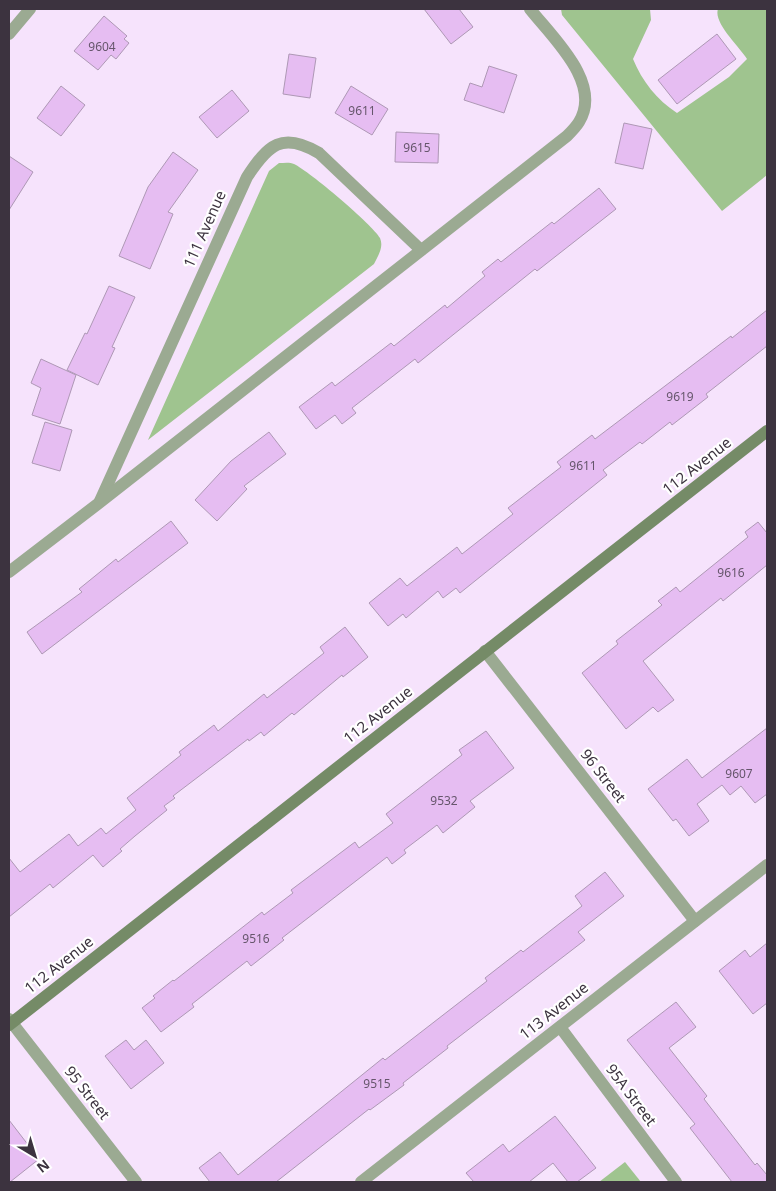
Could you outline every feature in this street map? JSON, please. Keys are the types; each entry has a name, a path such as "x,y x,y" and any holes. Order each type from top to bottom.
{"street":[{"path":"9,34 30,9"},
{"name":"111 Avenue","path":"9,572 567,136 580,121 586,101 583,82 575,65 530,9"},
{"name":"111 Avenue","path":"99,503 247,177 268,150 275,145 294,142 307,146 319,153 420,250"},
{"name":"112 Avenue","path":"10,1023 767,431"},
{"name":"96 Street","path":"485,651 695,921"},
{"name":"113 Avenue","path":"361,1182 767,865"},
{"name":"95 Street","path":"10,1023 136,1182"},
{"name":"95A Street","path":"560,1027 676,1182"}],"green space":[{"path":"561,9 650,9 651,20 633,59 651,89 677,113 729,77 747,59 723,28 719,21 718,9 767,9 767,175 722,211 562,15"},
{"path":"279,163 292,163 302,169 354,211 380,238 381,248 379,255 374,264 148,440 269,171"},
{"path":"625,1162 641,1182 599,1182"}],"building":[{"path":"424,9 459,9 473,27 451,44"},
{"path":"104,16 127,36 124,39 129,43 116,59 111,55 98,70 74,51"},
{"path":"717,34 736,59 677,104 658,80"},
{"path":"289,54 316,58 310,98 283,94"},
{"path":"489,66 517,75 504,113 464,100 470,83 482,87"},
{"path":"61,86 85,105 61,136 37,118"},
{"path":"351,86 388,109 372,135 335,113"},
{"path":"232,90 249,111 217,138 199,117"},
{"path":"624,123 652,129 643,169 615,163"},
{"path":"396,132 439,134 438,163 395,162"},
{"path":"173,152 198,170 168,212 173,214 150,269 119,256 148,187"},
{"path":"9,156 33,172 9,210"},
{"path":"599,188 616,209 537,271 535,269 418,363 415,359 352,408 356,413 342,424 335,415 316,429 299,407 332,382 335,386 391,343 394,346 445,305 447,308 485,276 482,272 498,259 501,262 552,222 554,224"},
{"path":"109,286 135,297 112,347 115,348 98,385 67,370 85,333 87,334"},
{"path":"767,310 767,346 706,394 708,397 672,425 670,422 642,444 640,442 603,470 607,475 460,593 456,588 443,598 438,591 406,618 403,614 388,626 369,603 400,578 407,586 457,547 462,554 513,514 508,508 561,467 557,462 592,435 595,439"},
{"path":"41,359 76,375 60,424 32,415 41,388 31,383"},
{"path":"45,422 72,430 60,471 32,463"},
{"path":"269,432 286,454 244,486 247,489 217,521 195,500 231,461"},
{"path":"171,521 188,543 42,654 27,632 82,592 79,589 116,559 118,562"},
{"path":"758,522 767,533 767,565 723,601 721,598 643,661 674,700 658,712 653,707 626,729 582,673 618,644 616,641 662,605 658,601 676,587 680,592 748,537 745,532"},
{"path":"345,627 368,657 343,677 342,675 294,715 292,713 264,736 261,732 249,741 248,739 173,796 175,798 164,806 167,810 120,849 122,851 103,867 93,855 53,888 50,884 9,917 9,858 20,872 69,834 78,846 101,828 106,834 136,810 127,798 181,755 179,752 214,725 218,731 264,694 267,698 324,653 320,647"},
{"path":"767,728 767,794 755,803 741,786 730,795 722,785 697,804 709,821 689,836 676,819 673,821 648,789 687,759 702,778"},
{"path":"486,731 514,768 470,801 475,807 443,833 437,825 404,850 406,853 392,864 387,857 282,938 284,940 251,966 247,961 192,1004 194,1007 161,1032 142,1008 155,998 153,996 262,912 264,915 293,893 291,890 355,842 359,848 393,823 386,814 462,755 459,750"},
{"path":"605,872 624,896 578,932 585,940 447,1046 448,1048 403,1083 404,1085 369,1109 276,1182 210,1182 199,1168 220,1152 238,1175 383,1058 385,1060 487,981 485,978 521,950 523,952 582,906 575,896"},
{"path":"767,943 767,1003 753,1014 719,971 745,950 750,957"},
{"path":"676,1002 696,1027 669,1048 707,1096 704,1099 755,1165 757,1163 767,1175 767,1182 732,1182 690,1128 695,1124 627,1040"},
{"path":"126,1040 134,1050 146,1040 164,1063 131,1089 105,1056"},
{"path":"555,1116 596,1168 577,1182 568,1182 553,1163 529,1182 474,1182 466,1173 503,1144 509,1152"},
{"path":"9,1120 39,1159 10,1182 9,1182"}]}
